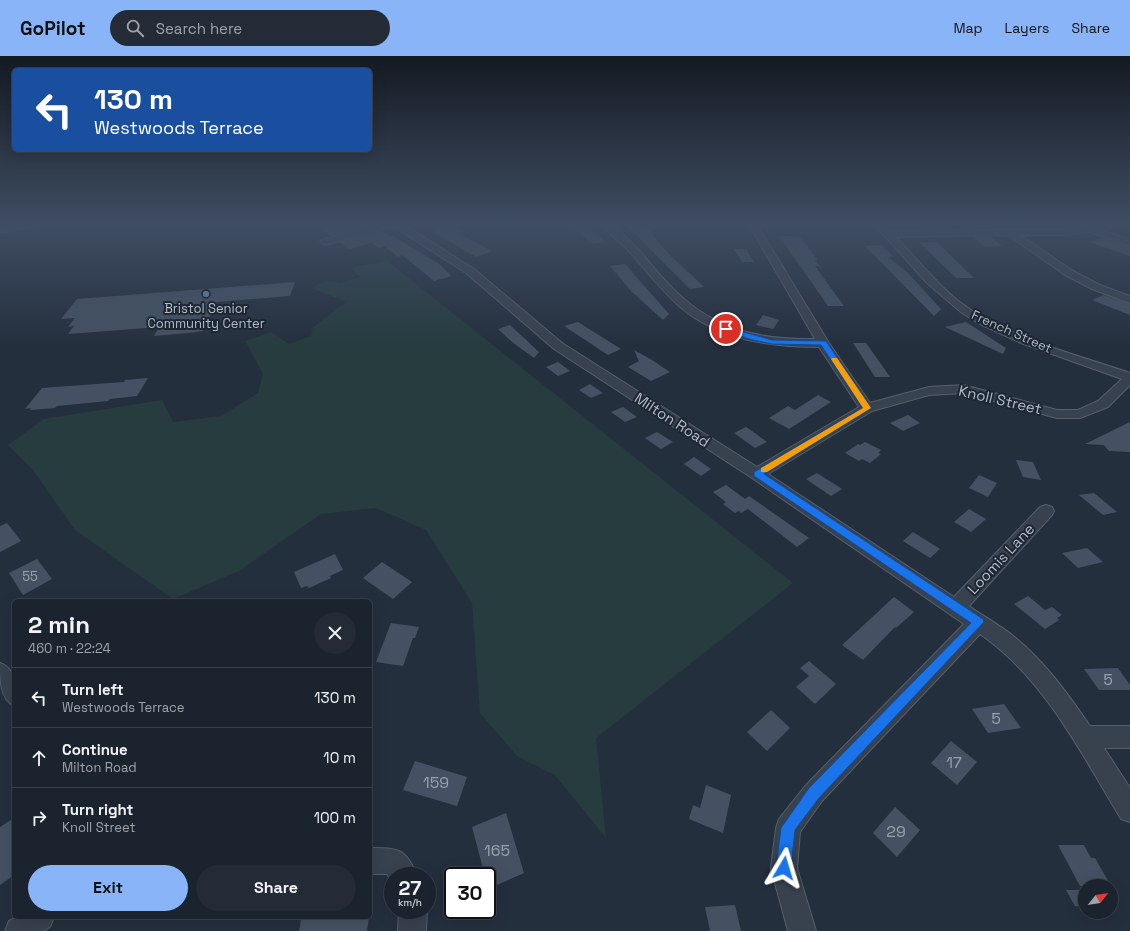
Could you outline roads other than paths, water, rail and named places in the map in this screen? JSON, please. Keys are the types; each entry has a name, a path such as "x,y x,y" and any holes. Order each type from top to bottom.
{"street":[{"name":"Milton Road","path":"459,264 470,271 558,346 757,474 979,622 1005,642 1032,667 1050,687 1084,737 1130,810"},
{"path":"645,264 680,301 708,320 726,329 761,340 786,343 823,343"},
{"path":"776,264 823,343 867,408"},
{"name":"French Street","path":"916,264 942,291 966,310 1019,337 1130,378"},
{"path":"1056,264 1069,273 1096,287 1130,300"},
{"name":"Knoll Street","path":"757,474 867,408 929,391 964,389 1057,414 1080,414 1104,404 1130,378"},
{"name":"Loomis Lane","path":"956,608 1046,511"},
{"path":"802,931 784,868 788,828 814,793 979,622"},
{"path":"0,672 12,693"},
{"path":"1084,737 1130,737"},
{"path":"372,860 394,861 398,867"},
{"path":"19,931 37,919"},
{"path":"412,931 413,919"}],"place":[{"name":"Bristol Senior Community Center","path":"206,294"}]}
